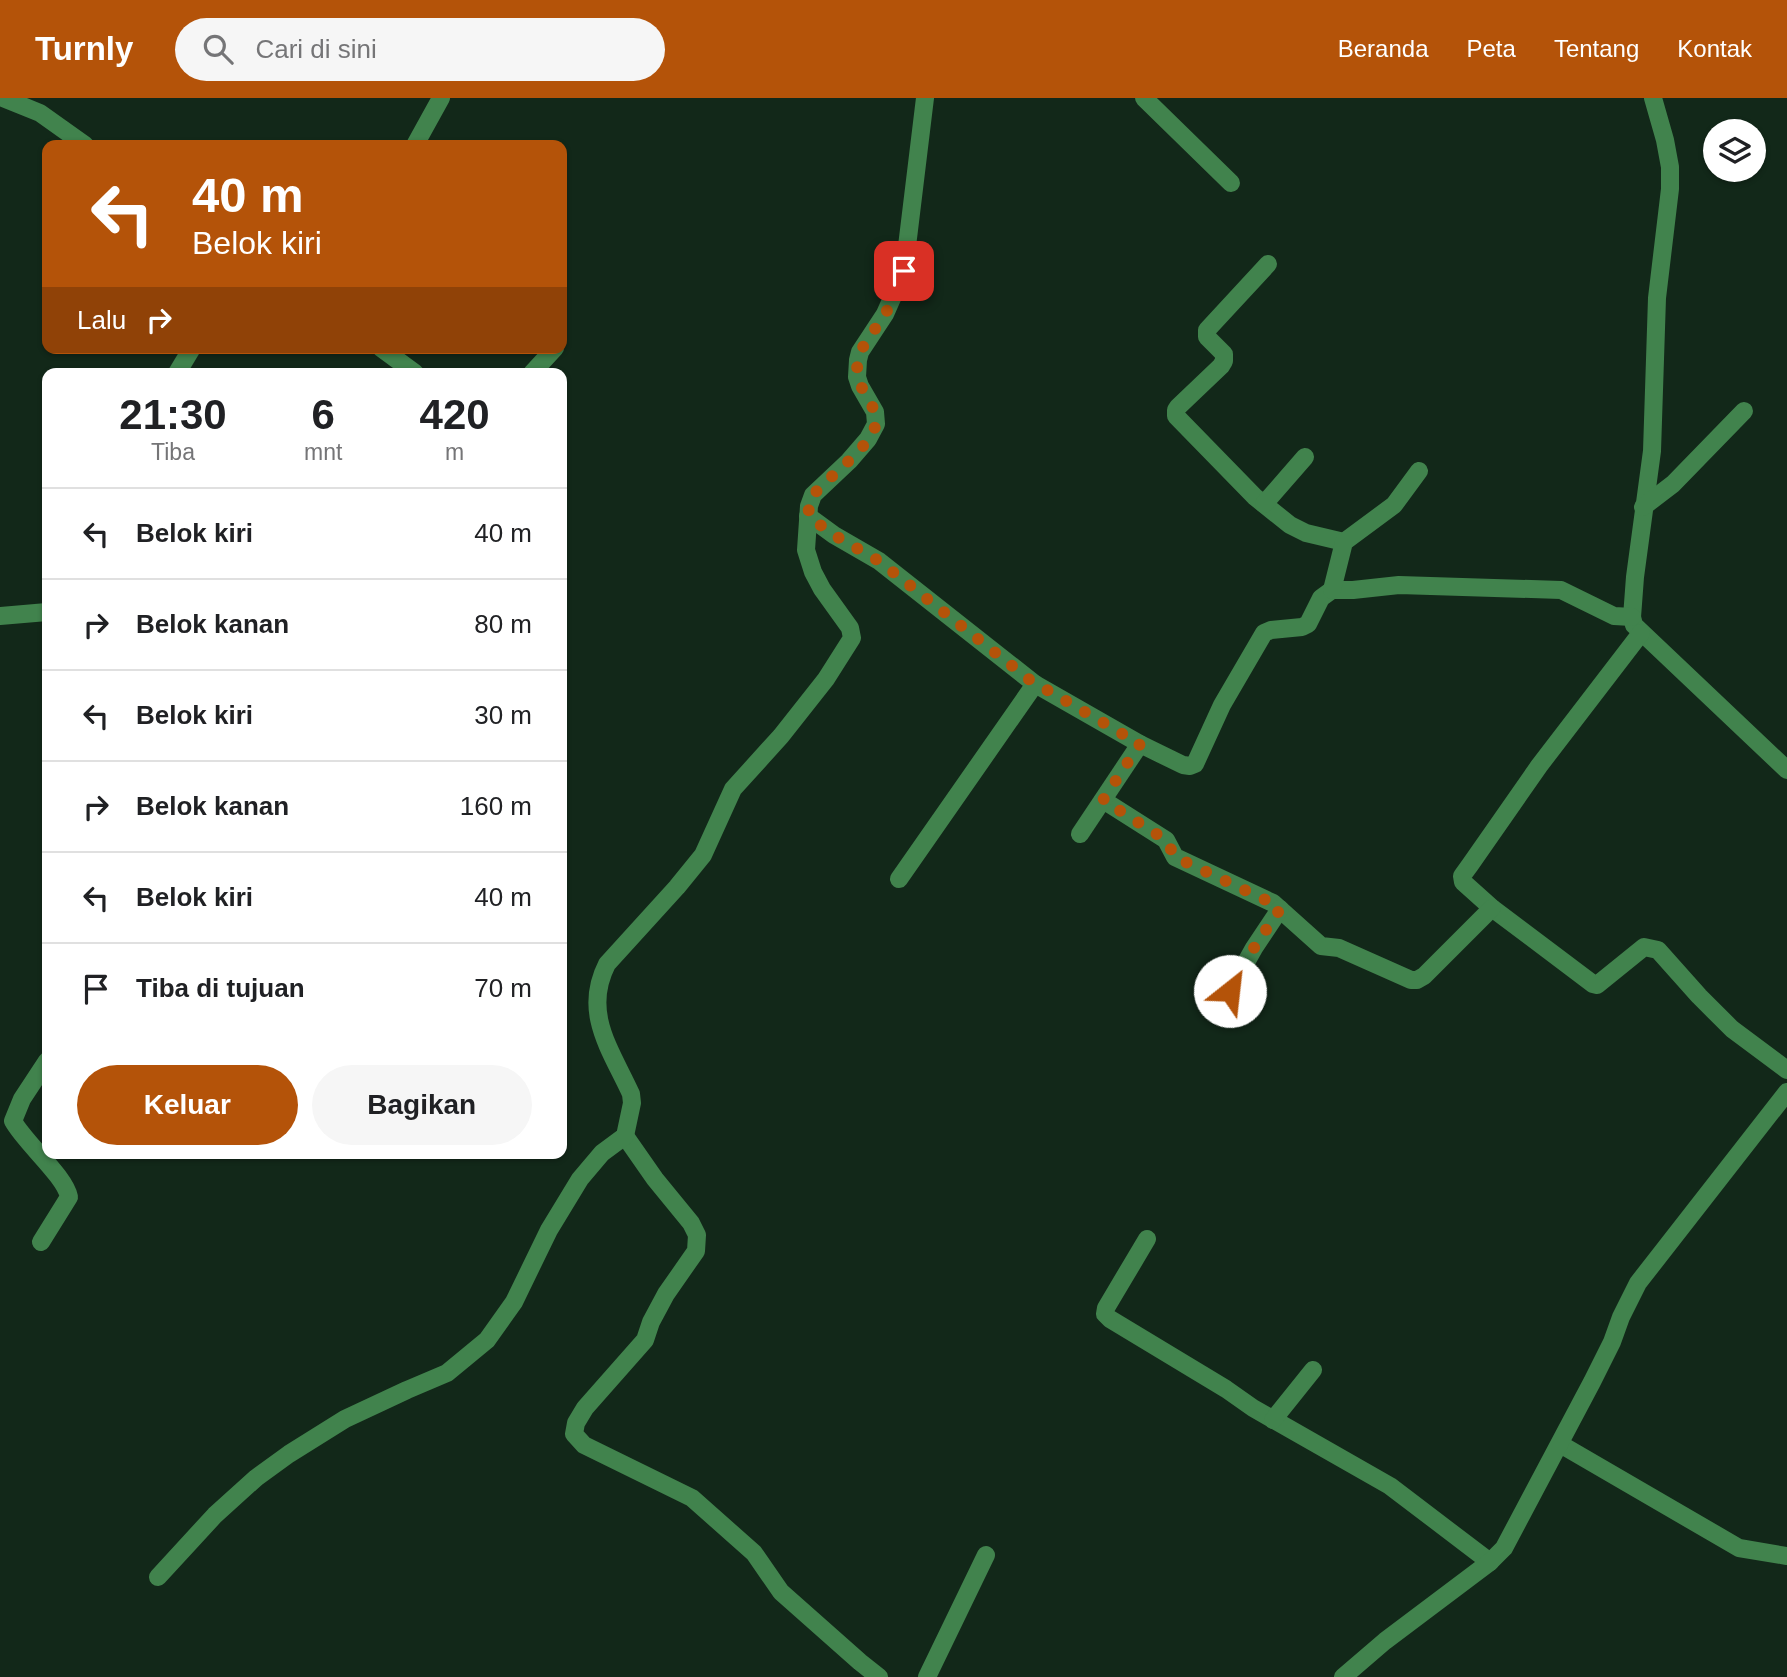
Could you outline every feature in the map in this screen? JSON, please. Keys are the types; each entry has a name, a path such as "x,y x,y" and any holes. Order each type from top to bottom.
{"street":[{"path":"3,98 40,113 78,140"},
{"path":"418,140 440,98"},
{"path":"158,1577 215,1516 256,1478 289,1454 345,1419 447,1373 487,1340 514,1302 549,1230 580,1179 602,1153 625,1136 632,1103 631,1094 599,1026 597,997 603,972 607,964 677,887 702,855 733,789 781,736 819,688 852,638 850,628 813,572 806,550 810,500 855,454 876,424 875,412 857,377 858,360 860,352 885,314 904,271 925,98"},
{"path":"1144,98 1231,183"},
{"path":"1653,98 1665,140 1670,178 1657,298 1652,451 1643,507 1632,617 1641,634 1787,769"},
{"path":"1268,264 1207,330 1207,337 1224,354 1224,361 1175,413 1264,504 1290,525 1306,533 1344,542"},
{"path":"389,354 408,368"},
{"path":"537,368 549,354"},
{"path":"1643,507 1673,484 1744,411"},
{"path":"1264,504 1305,457"},
{"path":"1332,590 1344,542 1394,505 1419,471"},
{"path":"808,516 834,535 879,561 1035,684 1140,744 1183,765 1192,766 1199,755 1222,705 1264,634 1271,630 1308,624 1321,598 1332,590 1399,585 1561,590 1614,615 1632,617"},
{"path":"0,616 42,612"},
{"path":"1641,634 1539,766 1462,876 1462,881 1492,908 1593,984 1597,985 1644,947 1658,950 1732,1028 1787,1070"},
{"path":"899,879 1035,684"},
{"path":"1080,834 1140,744"},
{"path":"1103,800 1166,840 1175,857 1272,903 1321,947 1339,948 1406,978 1417,980 1424,976 1492,908"},
{"path":"1230,991 1280,909"},
{"path":"42,1069 22,1099 13,1121 18,1131 42,1158"},
{"path":"1343,1677 1384,1642 1490,1562 1504,1548 1612,1342 1638,1283 1787,1092"},
{"path":"625,1136 691,1223 697,1235 696,1251 666,1294 645,1340 585,1408 576,1423 574,1434 584,1445 692,1498 754,1552 780,1592 879,1677"},
{"path":"41,1242 69,1197 61,1180 43,1159"},
{"path":"1147,1239 1106,1308 1105,1314 1110,1319 1273,1420 1390,1486 1490,1562"},
{"path":"1273,1420 1313,1370"},
{"path":"1560,1444 1739,1548 1787,1556"},
{"path":"926,1677 986,1555"}],"route":[{"path":"904,271 885,314 860,352 858,360 857,377 877,418 874,430 849,461 813,495 808,516 834,535 879,561 1030,680 1140,744 1103,800 1166,840 1175,857 1280,909 1230,991"}]}
